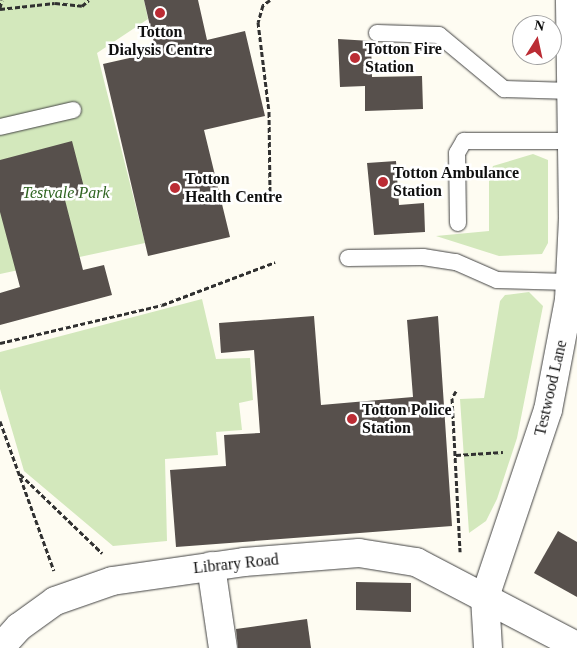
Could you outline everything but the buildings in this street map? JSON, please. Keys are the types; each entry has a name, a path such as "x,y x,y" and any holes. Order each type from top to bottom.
{"street":[{"name":"Testwood Lane","path":"488,648 485,597 534,455 555,383 572,290 570,0"},
{"name":"Library Road","path":"0,648 31,617 64,598 128,578 211,566 359,553 396,556 452,579 577,646"},
{"path":"211,566 223,648"}],"lane":[{"path":"377,33 440,35 504,89 572,91"},
{"path":"0,127 73,110"},
{"path":"458,223 457,153 464,141 572,141"},
{"path":"348,258 423,257 456,262 498,280 572,290"}],"path":[{"path":"2,0 0,8 55,3 82,6 89,0"},
{"path":"270,0 263,5 258,22 269,112 270,195"},
{"path":"0,343 162,305 275,262"},
{"path":"452,579 462,547 452,398 456,391"},
{"path":"0,421 64,598"},
{"path":"456,455 516,452 534,455"},
{"path":"18,472 128,578"}],"green space":[{"name":"Testvale Park","path":"0,0 144,0 148,19 97,53 145,243 0,274"},
{"path":"533,154 548,160 548,243 542,254 499,256 436,236 489,231 489,176 493,166"},
{"path":"529,292 543,306 517,438 497,499 486,521 469,533 460,399 484,398 500,301 505,295"},
{"path":"202,299 216,359 250,358 253,400 239,403 242,430 216,432 218,455 165,459 167,541 113,546 24,471 0,389 0,352"}],"place":[{"name":"Totton Dialysis Centre","path":"160,13"},
{"name":"Totton Fire Station","path":"355,58"},
{"name":"Totton Ambulance Station","path":"383,182"},
{"name":"Totton Health Centre","path":"175,188"},
{"name":"Totton Police Station","path":"352,419"}]}
